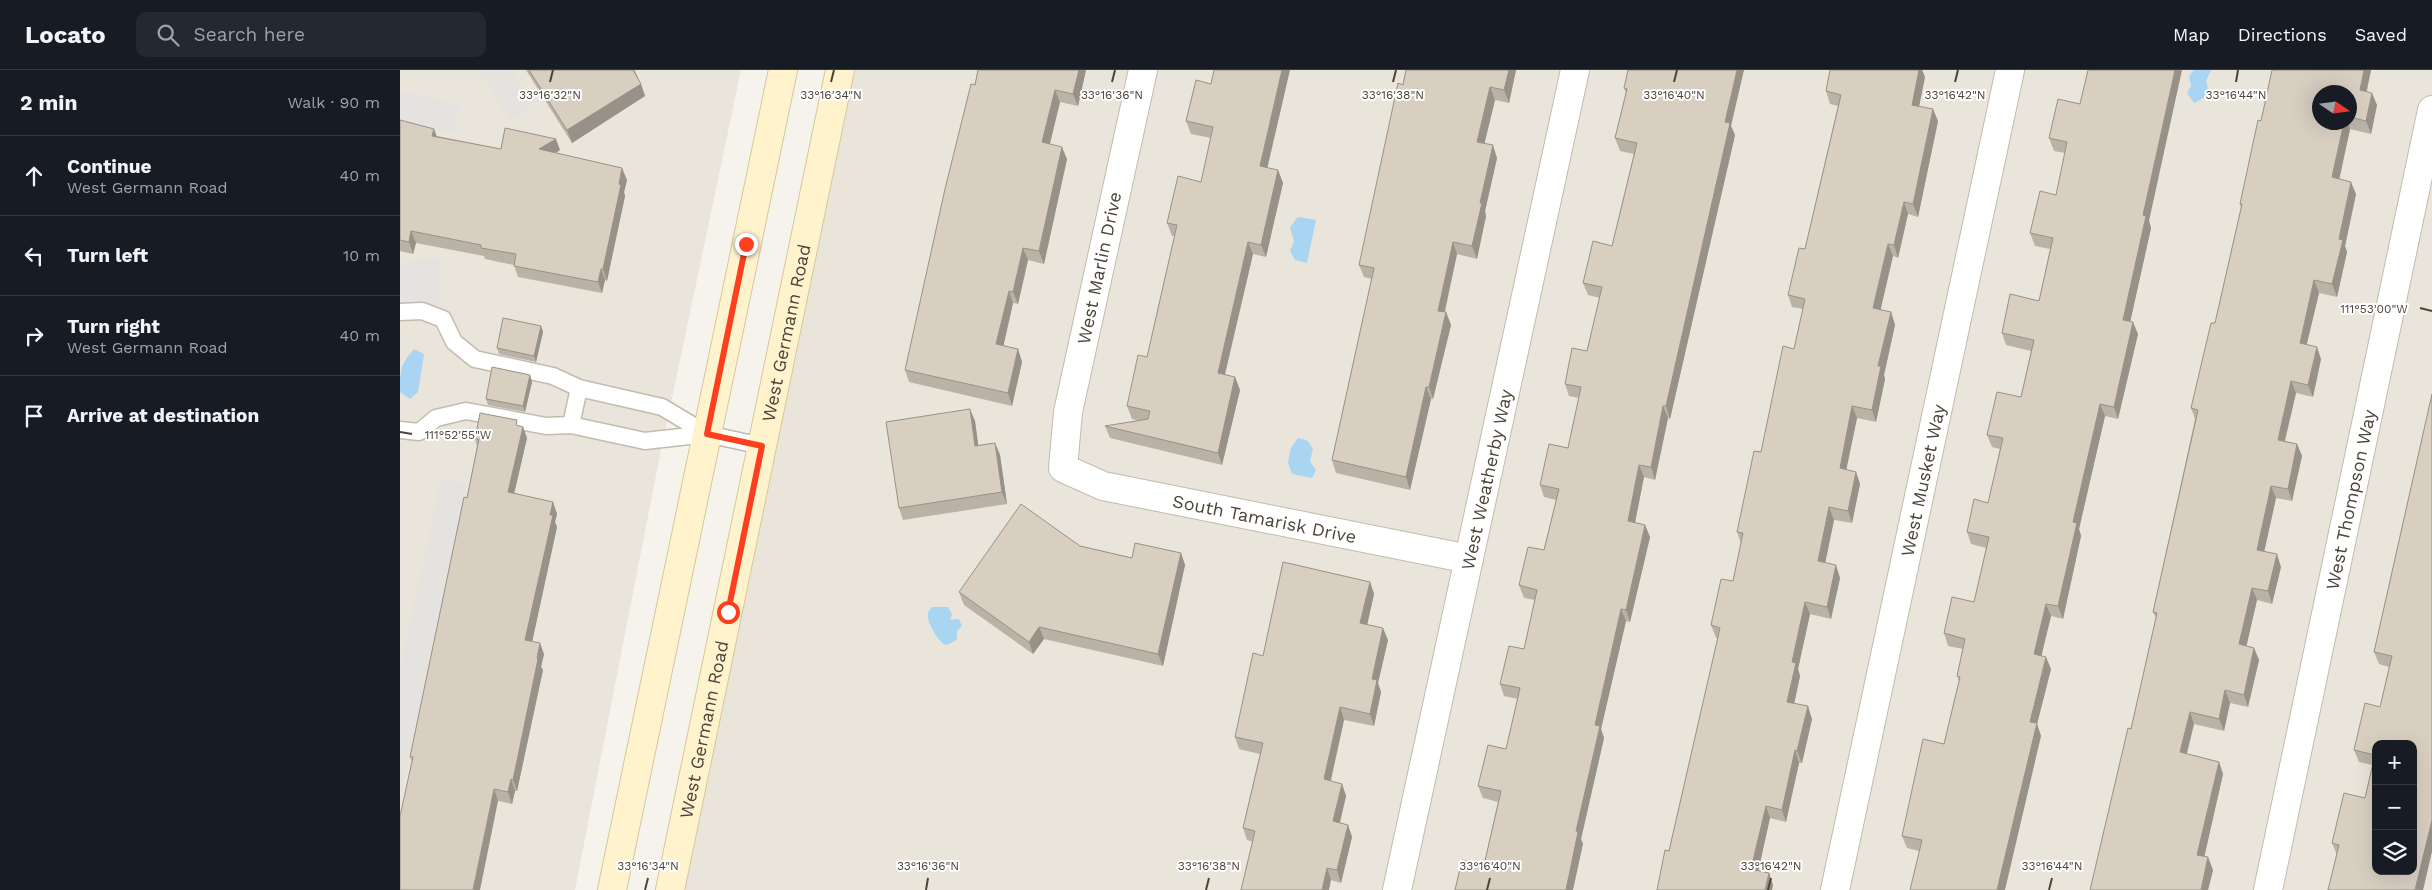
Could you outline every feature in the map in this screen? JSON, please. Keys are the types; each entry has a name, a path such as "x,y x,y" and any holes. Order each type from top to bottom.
{"main road":[{"path":"612,890 783,70"},
{"name":"West Germann Road","path":"670,890 840,70"}],"street":[{"name":"West Marlin Drive","path":"1063,468 1068,412 1143,70"},
{"name":"West Weatherby Way","path":"1397,890 1575,70"},
{"name":"West Musket Way","path":"1835,890 2010,70"},
{"name":"West Thompson Way","path":"2268,890 2432,110"},
{"name":"South Tamarisk Drive","path":"1063,468 1104,486 1469,559"}],"lane":[{"path":"400,312 422,311 443,319 454,342 475,359 553,376 580,388 662,407 707,434 762,446"},
{"path":"571,424 580,388"},
{"path":"400,430 419,432 436,418 466,411 546,426 571,424 645,441 707,434"}],"shaded area":[{"path":"400,70 741,70 658,465 575,890 400,890"},
{"path":"478,70 511,70 533,106 510,121"},
{"path":"840,70 2432,70 2432,890 670,890"},
{"path":"400,91 460,104 454,132 400,122"},
{"path":"440,258 438,309 400,312 400,265 420,259"},
{"path":"441,479 467,484 400,797 400,669"}],"water":[{"path":"2194,70 2211,70 2206,81 2209,92 2206,97 2194,103 2187,93 2191,86 2189,76"},
{"path":"1299,217 1316,220 1307,263 1295,260 1290,251 1294,241 1290,228"},
{"path":"414,349 424,354 418,392 410,399 400,392 400,378 403,364"},
{"path":"1298,438 1308,441 1313,449 1310,461 1316,470 1312,478 1292,474 1288,463 1291,448"},
{"path":"932,607 948,607 952,614 950,620 959,619 962,626 957,631 957,640 946,645 937,637 928,618 928,612"}],"building":[{"path":"529,70 633,70 641,84 567,130"},
{"path":"978,70 1079,70 1073,94 1055,90 1042,142 1062,147 1039,251 1023,248 1013,292 1009,291 996,344 1018,349 1008,393 905,370 945,189 971,84 975,85"},
{"path":"1214,70 1282,70 1260,166 1278,170 1261,245 1248,242 1218,373 1235,377 1218,453 1105,426 1148,419 1150,411 1127,406 1138,355 1147,357 1177,225 1167,223 1178,176 1201,182 1213,127 1186,121 1196,80 1211,84"},
{"path":"1406,70 1509,70 1504,90 1490,87 1477,142 1493,145 1480,203 1482,203 1472,246 1453,242 1438,311 1446,312 1429,387 1426,387 1406,477 1332,460 1374,268 1359,265 1398,83 1403,85"},
{"path":"1628,70 1737,70 1725,122 1730,123 1666,406 1663,406 1651,467 1639,465 1628,521 1645,525 1626,610 1621,609 1595,725 1600,726 1576,831 1578,832 1566,890 1455,890 1462,860 1484,865 1501,791 1478,786 1488,745 1506,749 1520,688 1500,684 1509,646 1524,649 1537,590 1519,585 1528,547 1544,550 1559,489 1540,485 1549,444 1568,448 1581,387 1565,384 1572,348 1587,351 1602,287 1583,283 1593,241 1612,246 1637,143 1615,138 1627,89 1624,88"},
{"path":"1830,70 1919,70 1912,105 1933,109 1913,204 1904,202 1894,245 1888,244 1873,308 1891,312 1878,366 1881,366 1872,410 1852,406 1840,468 1856,472 1848,511 1829,507 1818,561 1836,565 1827,607 1805,602 1792,662 1796,663 1787,702 1808,706 1797,751 1795,750 1782,810 1766,806 1751,869 1769,873 1765,890 1657,890 1665,850 1669,851 1720,628 1711,625 1721,579 1733,581 1743,533 1737,532 1754,451 1761,452 1783,346 1794,349 1805,299 1788,295 1799,248 1805,249 1841,95 1826,91"},
{"path":"2088,70 2175,70 2143,215 2146,216 2123,320 2133,322 2114,407 2100,404 2073,522 2077,523 2058,606 2046,604 2034,654 2046,657 2030,722 2037,723 1997,890 1910,890 1922,840 1902,836 1923,739 1944,744 1960,677 1957,676 1965,639 1944,633 1952,597 1974,602 1989,537 1967,532 1974,499 1988,503 2003,438 1987,435 1997,392 2021,397 2034,340 2002,333 2010,294 2039,301 2053,238 2030,233 2040,191 2056,195 2067,142 2049,138 2058,99 2080,104"},
{"path":"2272,70 2364,70 2360,90 2372,93 2366,121 2357,119 2357,85 2312,85 2312,130 2342,130 2332,177 2351,182 2339,239 2343,240 2332,284 2314,280 2300,343 2317,347 2308,385 2291,381 2278,440 2297,444 2288,489 2271,486 2257,550 2277,554 2268,591 2252,588 2239,644 2254,648 2244,695 2225,690 2219,719 2190,712 2180,752 2219,762 2197,855 2208,857 2201,890 2090,890 2128,728 2131,729 2157,613 2153,612 2198,410 2191,408 2211,323 2215,323 2242,204 2240,204 2258,120 2261,121"},
{"path":"400,120 434,129 432,136 501,149 505,128 556,139 539,149 622,168 619,184 621,185 603,269 601,269 598,282 514,266 516,254 481,248 481,245 411,231 409,242 400,240"},
{"path":"503,318 541,326 534,356 497,348"},
{"path":"492,367 530,375 523,406 486,399"},
{"path":"2432,394 2432,820 2415,890 2328,890 2339,845 2332,843 2344,793 2365,798 2372,768 2372,875 2417,875 2417,740 2372,740 2372,754 2354,750 2365,703 2380,707 2392,656 2374,652"},
{"path":"970,409 975,446 995,443 1002,492 899,508 886,422"},
{"path":"480,413 517,420 516,425 523,427 508,492 553,502 550,515 553,515 525,640 540,643 538,659 513,780 511,779 508,792 494,789 473,890 400,890 400,816 413,757 410,757 464,497 467,498 479,439 475,439"},
{"path":"1021,504 1080,546 1132,558 1135,543 1181,553 1158,654 1039,627 1029,642 959,592"},
{"path":"1283,562 1370,582 1360,623 1383,628 1372,679 1377,680 1370,714 1340,707 1324,779 1342,784 1333,821 1348,825 1337,870 1327,868 1322,890 1241,890 1255,831 1243,828 1263,743 1235,737 1253,653 1263,656"}],"route":[{"path":"728,612 762,446 707,434 746,244"}]}
